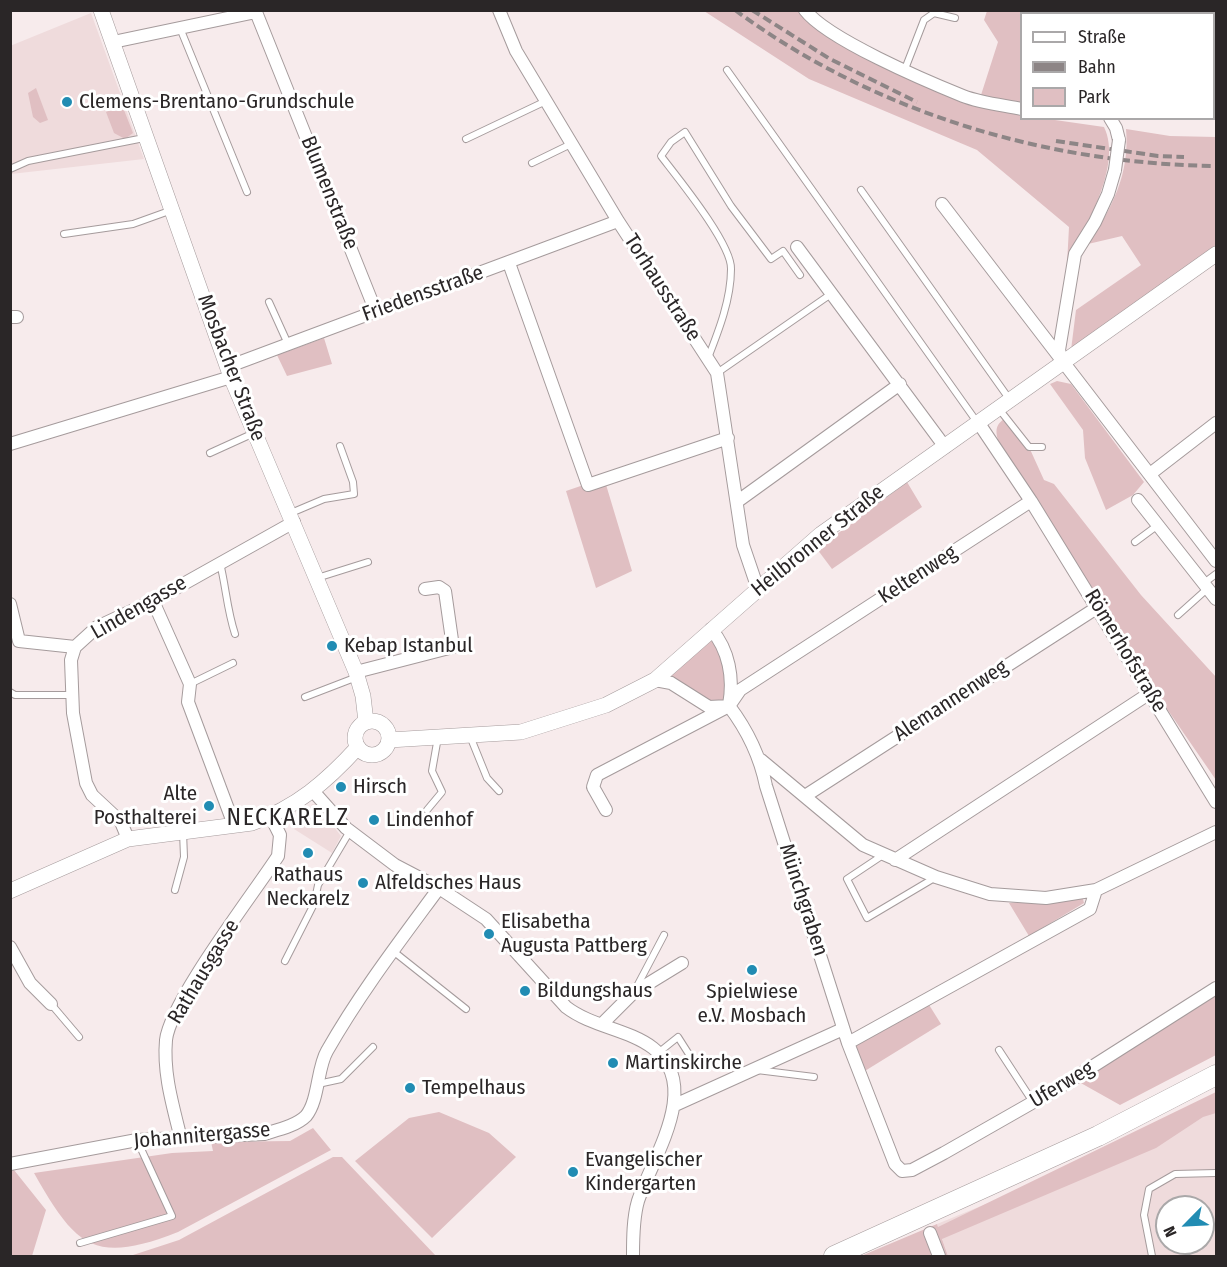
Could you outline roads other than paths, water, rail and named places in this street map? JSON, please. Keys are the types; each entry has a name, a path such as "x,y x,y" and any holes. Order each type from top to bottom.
{"main road":[{"path":"834,1257 1098,1136 1216,1075"}],"street":[{"name":"Mosbacher Straße","path":"101,10 229,372 357,674 366,722"},
{"name":"Torhausstraße","path":"499,10 516,51 618,221 717,373 743,545 758,589"},
{"path":"805,10 815,23 841,39 905,69 964,96 1020,109"},
{"name":"Blumenstraße","path":"113,42 256,12 376,312"},
{"path":"1062,362 1059,350 1075,254 1095,222 1108,194 1115,170 1119,140 1111,120"},
{"path":"942,204 1216,561"},
{"name":"Friedensstraße","path":"11,444 229,372 288,345 618,221"},
{"path":"797,247 945,447"},
{"name":"Heilbronner Straße","path":"389,740 521,732 606,705 655,680 675,665 711,629 821,534 1216,254"},
{"path":"509,263 588,485 728,438"},
{"path":"738,501 900,384"},
{"path":"978,422 1031,501"},
{"path":"1150,474 1216,423"},
{"path":"10,430 11,444"},
{"path":"1138,500 1216,599"},
{"name":"Römerhofstraße","path":"1031,501 1216,802"},
{"name":"Keltenweg","path":"606,810 593,788 597,775 729,706 740,690 1031,501"},
{"name":"Lindengasse","path":"128,839 121,822 92,795 86,783 73,713 71,660 75,647 97,627 153,601 292,518"},
{"path":"357,674 453,647 445,591 439,587 425,589"},
{"path":"153,601 190,684 188,702 234,825"},
{"path":"10,604 20,641 75,647"},
{"name":"Alemannenweg","path":"805,796 1098,607"},
{"path":"655,680 671,683 709,707 729,706 731,684 727,655 723,642 711,629"},
{"path":"889,858 1150,693"},
{"name":"Münchgraben","path":"729,706 742,724 761,760 766,786 843,1029 895,1164 902,1171"},
{"path":"366,722 382,724 389,740 385,748 377,754 364,753 358,747 356,733 366,722"},
{"path":"10,891 128,839 234,825 271,816 288,809 313,791 358,747"},
{"path":"761,760 863,845 936,877 990,894 1046,898 1095,890 1216,832"},
{"path":"313,791 350,831 395,865 439,888 486,919 566,1007 580,1017 602,1024 652,1047 665,1060 675,1084 675,1105 661,1147 637,1203 633,1257"},
{"name":"Rathausgasse","path":"181,1139 165,1071 166,1037 178,1007 278,856 280,836 271,816"},
{"name":"Johannitergasse","path":"10,1164 137,1140 264,1134 284,1129 306,1116 326,1053 392,950 439,888"},
{"path":"848,1043 1090,909 1095,890"},
{"path":"10,947 30,983 51,1004"},
{"path":"602,1024 633,993 682,963"},
{"name":"Uferweg","path":"902,1171 912,1170 1034,1102 1216,988"},
{"path":"675,1105 843,1029"},
{"path":"930,1233 939,1257"}],"lane":[{"path":"905,69 924,20 934,13 955,18"},
{"path":"180,28 246,192"},
{"path":"727,70 978,422"},
{"path":"466,139 546,101"},
{"path":"708,359 722,325 732,266 710,221 661,156 670,142 685,132 732,206 771,259 783,252 800,274"},
{"path":"10,168 28,161 147,138"},
{"path":"532,163 572,144"},
{"path":"861,190 1004,404 1029,447 1042,447"},
{"path":"64,234 132,224 173,210"},
{"path":"717,373 831,294"},
{"path":"269,302 288,345"},
{"path":"210,453 255,433"},
{"path":"292,518 324,499 354,494 353,482 340,446"},
{"path":"1135,542 1158,525"},
{"path":"219,562 226,591 226,608 235,634"},
{"path":"317,578 368,562"},
{"path":"1178,615 1216,574"},
{"path":"190,684 233,663"},
{"path":"305,697 357,674"},
{"path":"10,692 15,695 72,695"},
{"path":"470,735 487,777 499,790"},
{"path":"427,810 442,792 432,771 438,736"},
{"path":"175,890 184,857 183,831"},
{"path":"285,961 314,904 318,885 350,831"},
{"path":"889,858 847,879 867,918 936,877"},
{"path":"633,993 664,935"},
{"path":"392,950 466,1009"},
{"path":"51,1004 80,1037"},
{"path":"658,1053 678,1037 692,1059"},
{"path":"318,1084 341,1079 373,1047"},
{"path":"999,1050 1034,1102"},
{"path":"754,1070 814,1077"},
{"path":"80,1243 172,1216 137,1140"},
{"path":"1152,1257 1144,1215 1149,1189 1175,1174 1216,1173"}],"railway":[{"path":"735,10 788,46 844,77 903,104 964,125 1025,143 1089,155 1152,163 1216,166"},
{"path":"752,10 830,59 917,102"},
{"path":"1056,141 1158,156 1184,157"}],"place":[{"name":"Clemens-Brentano-Grundschule","path":"67,102"},
{"name":"Kebap Istanbul","path":"332,646"},
{"name":"Hirsch","path":"341,787"},
{"name":"Alte Posthalterei","path":"209,806"},
{"name":"Lindenhof","path":"374,820"},
{"name":"Rathaus Neckarelz","path":"308,853"},
{"name":"Alfeldsches Haus","path":"363,883"},
{"name":"Elisabetha Augusta Pattberg","path":"489,934"},
{"name":"Spielwiese e.V. Mosbach","path":"752,970"},
{"name":"Bildungshaus","path":"525,991"},
{"name":"Martinskirche","path":"613,1063"},
{"name":"Tempelhaus","path":"410,1088"},
{"name":"Evangelischer Kindergarten","path":"573,1172"}],"district":[{"name":"NECKARELZ","path":"288,818"}]}
